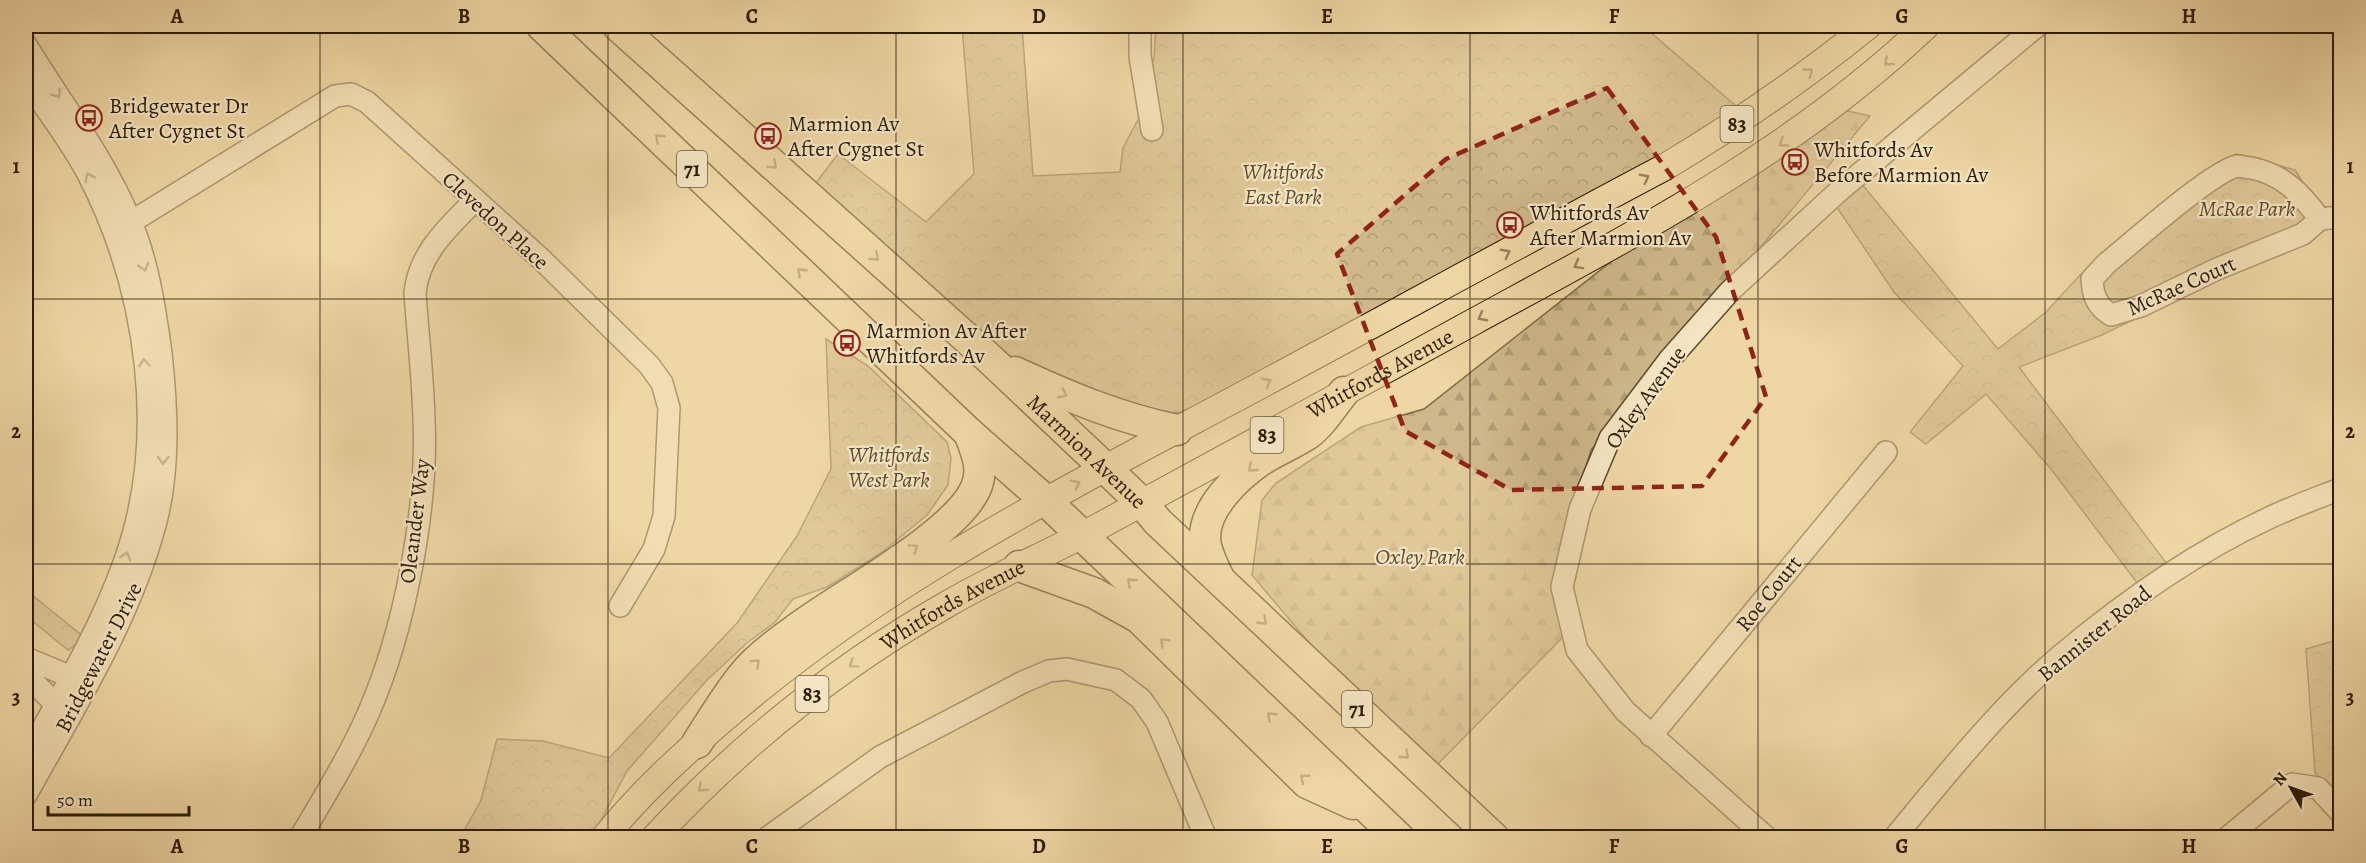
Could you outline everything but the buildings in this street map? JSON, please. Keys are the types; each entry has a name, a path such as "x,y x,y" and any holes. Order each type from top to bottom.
{"highway":[{"name":"71","path":"542,26 969,433 1045,500 1399,837"},
{"name":"Marmion Avenue","path":"618,26 991,360 1142,503 1158,522 1220,581 1494,837"},
{"path":"991,360 1081,403 1118,416 1177,430"},
{"path":"1220,581 1207,550 1205,537 1207,520 1212,511 1232,485 1259,462 1310,433 1344,392"},
{"path":"697,743 744,673 777,644 946,527 974,492 978,483 979,462 969,433"},
{"path":"1019,566 1094,593 1139,618 1307,783 1375,814"}],"main road":[{"name":"Whitfords Avenue","path":"604,837 638,799 697,743 794,661 852,618 941,561 1045,500 1665,167 1738,123 1868,26"},
{"name":"Whitfords Avenue","path":"654,837 752,741 833,678 953,601 1082,536 1684,207 1809,124 1884,65 1926,26"}],"street":[{"path":"1140,26 1140,56 1152,130"},
{"name":"Oxley Avenue","path":"1767,837 1625,711 1577,650 1562,587 1580,509 1610,438 1669,360 1730,291 1840,190 2037,26"},
{"name":"Bridgewater Drive","path":"26,45 99,158 156,309 165,431 156,523 139,577 117,628 26,795"},
{"name":"Bridgewater Drive","path":"26,80 122,224 142,351 148,410 146,466 138,510 124,561 104,613 26,758"},
{"name":"Clevedon Place","path":"122,224 296,118 342,94 358,96 367,102 474,201 540,258 649,365 662,383 669,408 664,516 654,549 620,606"},
{"name":"McRae Court","path":"2238,166 2263,170 2286,182 2330,218 2303,234 2217,269 2141,306 2111,315 2102,309 2093,296 2092,279 2106,263 2210,181 2238,166"},
{"name":"Oleander Way","path":"300,837 368,713 394,636 412,560 424,456 424,422 415,293 417,278 420,266 440,236 474,201"},
{"name":"Roe Court","path":"1651,736 1886,452"},
{"name":"Bannister Road","path":"1894,837 1965,753 2021,694 2060,657 2100,625 2198,556 2268,518 2340,489"},
{"path":"26,658 70,677"},
{"path":"771,836 880,757 1023,682 1049,671 1067,669 1116,680 1141,699 1157,722 1206,837"},
{"path":"26,674 56,705"},
{"path":"2227,837 2292,784 2318,788 2340,812"}],"highlighted area":[{"path":"1607,88 1716,237 1766,397 1702,486 1511,490 1405,431 1337,254 1446,159"}],"green space":[{"name":"Whitfords East Park","path":"962,26 1022,26 1033,176 1120,172 1123,148 1141,114 1154,58 1156,26 1643,26 1757,124 1573,209 1196,412 1150,413 1034,370 979,337 812,188 838,154 926,222 974,174"},
{"name":"Oxley Park","path":"1843,110 1870,116 1591,450 1561,549 1564,636 1434,768 1332,670 1252,575 1262,500 1276,483 1361,427 1424,409 1627,249"},
{"name":"McRae Park","path":"2236,154 2295,170 2329,223 2102,335 2019,367 2173,572 2141,588 2051,469 1986,394 1926,444 1910,432 1963,366 1894,292 1836,206 1856,177 1998,349 2045,313 2081,274"},
{"name":"Whitfords West Park","path":"826,339 868,366 947,442 951,458 948,485 927,515 881,553 827,587 793,599 775,622 747,643 707,680 627,771 592,837 460,838 481,800 497,739 543,741 609,758 737,623 797,536 831,469"},
{"path":"26,590 85,638 68,650 26,616"},
{"path":"2340,639 2340,799 2315,773 2306,649"}],"place":[{"name":"Bridgewater Dr After Cygnet St","path":"89,118"},
{"name":"Marmion Av After Cygnet St","path":"768,136"},
{"name":"Whitfords Av Before Marmion Av","path":"1795,162"},
{"name":"Whitfords Av After Marmion Av","path":"1510,225"},
{"name":"Marmion Av After Whitfords Av","path":"847,343"}]}
